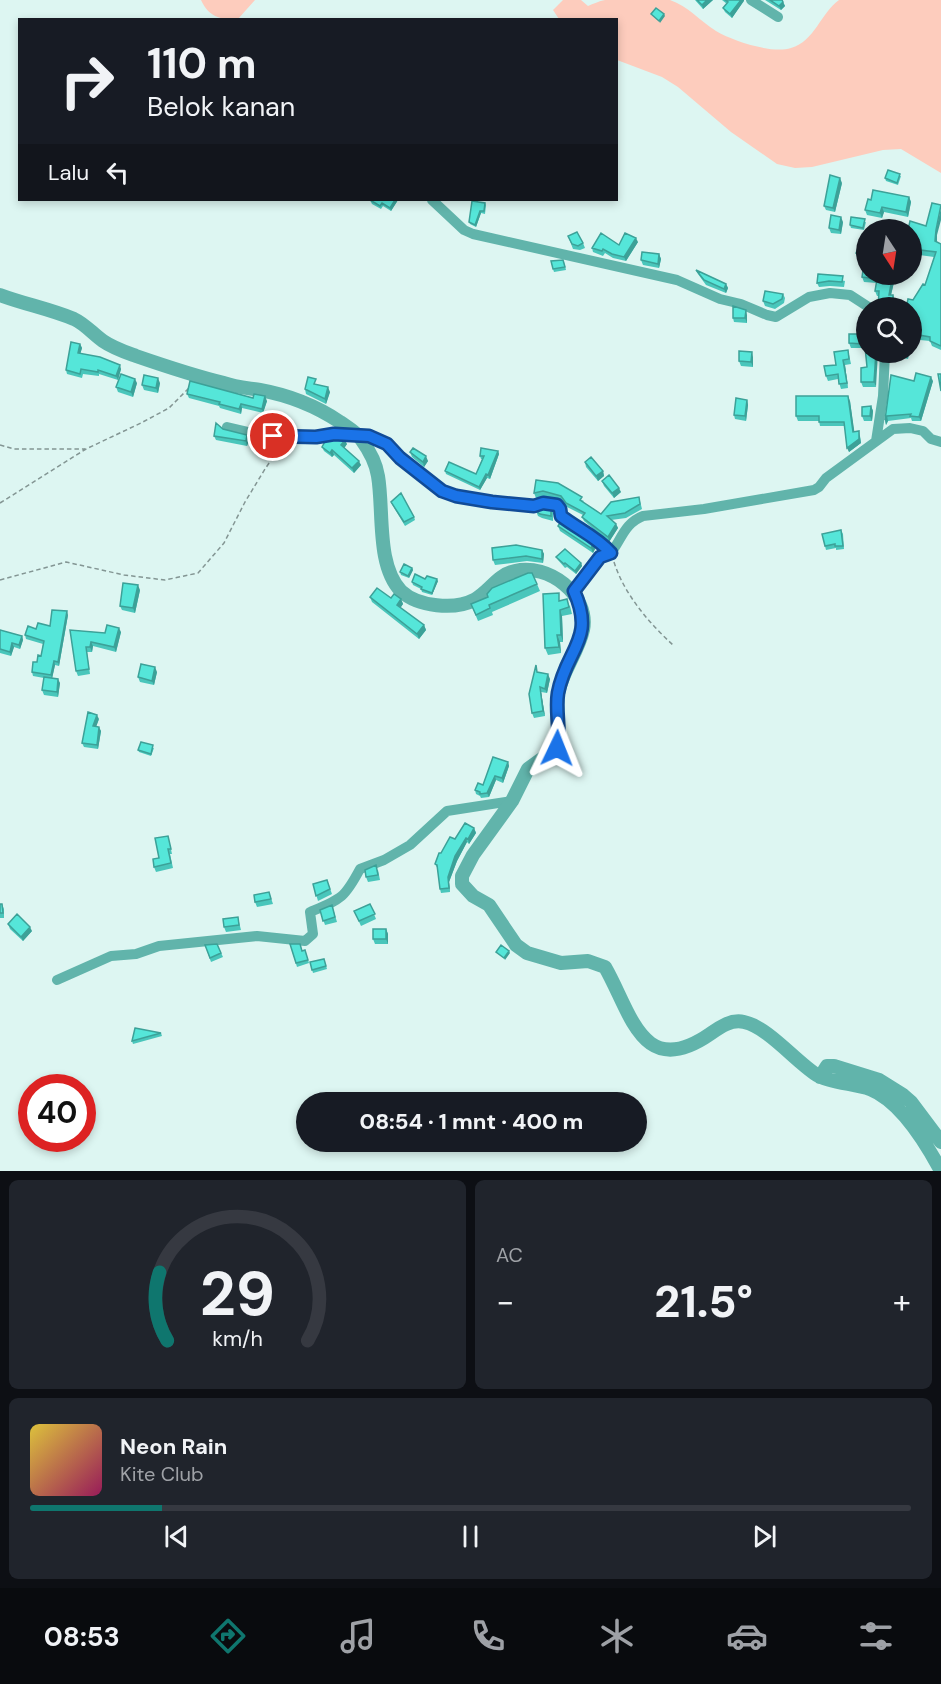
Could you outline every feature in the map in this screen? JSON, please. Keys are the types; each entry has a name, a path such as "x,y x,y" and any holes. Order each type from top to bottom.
{"street":[{"path":"751,0 778,17"},
{"path":"433,201 464,230 473,234 677,279 720,299 741,304 767,315 777,317 809,297 830,293 850,295 856,299"},
{"path":"0,295 73,318 118,349 201,376 295,399 334,418 359,436 372,455 378,475 386,563 392,579 412,599 424,604 439,606 464,604 475,599 507,573 532,570 544,572 556,579 577,597"},
{"path":"876,441 884,363"},
{"path":"227,427 257,434 293,437 334,434 377,438 442,491 456,496 492,502 534,506 543,503 557,505 561,516 604,544 611,553"},
{"path":"941,442 932,439 923,431 910,428 892,429 814,490 704,509 643,516 636,519 624,531 611,553 600,557 574,591 582,608 583,629 561,681 556,710 559,727 557,748 528,770 512,801 473,855 462,876 462,884 473,896 489,905 516,945 527,953 561,963 588,961 605,967 632,1022 646,1040 660,1049 677,1050 690,1047 726,1024 741,1021 751,1024 820,1077 872,1090 888,1101 907,1119 941,1171"},
{"path":"57,980 111,956 136,954 159,946 257,936 305,941 313,934 310,912 339,900 350,887 360,869 384,860 410,845 447,811 512,801"},
{"path":"820,1077 827,1066 834,1066 879,1080 911,1102 941,1142"}],"path":[{"path":"0,503 86,449 169,408 201,376"},
{"path":"0,580 66,562 124,575 165,580 198,573 224,543 245,502 278,449 293,437"},
{"path":"0,445 15,448 86,449"},
{"path":"611,553 618,575 656,629 673,645"}],"shaded area":[{"path":"201,0 255,0 239,18 220,18 211,14"},
{"path":"563,0 581,0 588,6 605,0 670,0 683,6 723,35 753,46 783,49 799,45 806,40 839,0 941,0 941,173 901,149 883,150 812,167 795,168 777,164 731,132 678,87 662,77 618,60 618,18 558,18 553,10"}],"building":[{"path":"697,0 707,0 702,5"},
{"path":"725,0 741,0 730,14 723,8 728,2"},
{"path":"770,0 782,0 783,2 779,6"},
{"path":"656,8 664,14 659,21 651,14"},
{"path":"888,170 900,174 897,183 885,178"},
{"path":"830,175 840,178 833,208 824,206"},
{"path":"873,190 909,197 906,212 882,207 880,213 865,210 868,199 871,200"},
{"path":"372,201 394,201 390,208 382,203 380,206"},
{"path":"472,201 485,203 484,211 480,211 475,225 469,222"},
{"path":"932,203 941,205 935,241 941,244 941,346 930,341 930,337 922,336 922,297 915,297 923,284 925,285 936,252 922,250 922,225 926,226"},
{"path":"831,215 841,217 839,230 829,228"},
{"path":"851,217 865,219 856,219 856,226 850,225"},
{"path":"577,232 583,243 578,246 572,244 568,236"},
{"path":"601,233 619,245 625,233 636,238 624,257 603,249 602,251 592,248"},
{"path":"642,252 659,254 658,264 641,260"},
{"path":"563,260 565,267 553,269 551,261"},
{"path":"696,270 726,284 724,289 704,280"},
{"path":"818,274 843,276 842,282 817,283"},
{"path":"876,285 891,285 889,295 893,295 893,297 879,297 879,291 875,291"},
{"path":"765,291 783,294 782,299 773,304 763,301"},
{"path":"733,306 746,310 745,318 733,318"},
{"path":"849,334 856,334 856,344 849,343"},
{"path":"71,342 80,344 78,353 100,357 120,365 116,376 98,370 98,372 81,369 80,374 66,370"},
{"path":"848,350 849,359 843,360 847,383 839,384 838,374 826,376 824,366 836,365 834,352"},
{"path":"739,351 752,352 751,362 739,361"},
{"path":"867,363 875,363 874,382 861,382 861,368 867,367"},
{"path":"916,373 931,377 919,417 910,416 911,414 887,416 885,420 891,375 914,381"},
{"path":"121,374 135,379 131,392 116,387"},
{"path":"938,374 941,374 941,391"},
{"path":"144,375 158,378 156,388 142,385"},
{"path":"308,377 316,379 314,384 328,387 325,399 305,389"},
{"path":"190,381 253,398 254,394 265,396 262,409 241,404 239,409 187,394"},
{"path":"796,396 848,396 853,432 859,431 859,439 847,448 844,422 819,422 819,416 796,416"},
{"path":"736,398 747,400 745,416 734,415"},
{"path":"871,406 870,416 862,416 862,407"},
{"path":"216,423 223,429 247,435 246,441 214,436"},
{"path":"327,438 345,440 341,445 359,461 352,468 332,450 330,453 322,447"},
{"path":"413,448 426,456 423,462 410,452"},
{"path":"481,448 498,451 488,475 486,474 479,487 445,471 449,462 476,474 484,456 480,456"},
{"path":"591,457 603,471 596,476 585,462"},
{"path":"609,475 619,488 612,493 602,481"},
{"path":"536,480 558,483 582,497 580,500 601,514 611,502 639,497 640,504 625,513 607,516 616,524 608,537 582,517 585,513 566,503 561,496 543,491 534,493"},
{"path":"401,493 414,517 404,522 391,502"},
{"path":"542,506 551,507 551,516 536,511"},
{"path":"561,521 580,532 593,544 591,548 558,526"},
{"path":"841,530 843,546 835,546 835,544 825,546 822,534"},
{"path":"516,545 542,550 542,559 526,556 493,560 492,548"},
{"path":"565,549 581,563 575,571 556,557"},
{"path":"404,564 412,568 408,576 400,572"},
{"path":"532,573 537,584 489,605 490,608 476,615 471,604 488,597 487,594 492,588"},
{"path":"415,574 425,579 427,576 437,579 432,593 412,582"},
{"path":"123,583 138,585 133,608 120,606"},
{"path":"377,588 391,598 394,594 401,599 397,605 424,625 417,634 370,597"},
{"path":"559,593 559,601 567,599 569,607 560,610 561,635 557,635 559,647 545,648 543,594"},
{"path":"52,610 67,611 58,662 54,661 51,675 32,672 33,662 37,662 38,655 41,656 44,641 25,635 28,626 36,629 38,623 50,626"},
{"path":"107,625 119,628 114,647 91,642 90,647 86,647 89,669 76,671 70,630 105,633"},
{"path":"0,630 22,636 19,645 12,643 10,652 0,649"},
{"path":"141,664 155,667 152,681 138,677"},
{"path":"536,665 537,672 548,674 545,689 540,687 543,711 532,713 529,694"},
{"path":"44,677 58,679 57,692 42,690"},
{"path":"88,712 97,715 93,726 99,727 97,745 82,743"},
{"path":"141,742 153,745 151,754 138,750"},
{"path":"493,757 508,762 502,778 495,776 487,793 480,794 475,790 478,783 483,785"},
{"path":"465,823 474,828 455,856 448,877 449,888 440,889 435,864 439,853 450,837 455,839"},
{"path":"168,836 171,863 154,867 153,859 159,858 155,838"},
{"path":"376,865 378,875 366,877 365,870"},
{"path":"327,880 330,889 316,896 313,884"},
{"path":"269,892 271,899 255,902 254,895"},
{"path":"370,904 375,914 359,921 354,911"},
{"path":"332,905 335,917 323,921 320,910"},
{"path":"17,914 30,927 21,937 8,924"},
{"path":"238,917 239,925 224,927 223,919"},
{"path":"373,929 386,929 386,939 373,939"},
{"path":"217,944 221,953 210,958 205,945"},
{"path":"290,944 300,944 308,960 296,963"},
{"path":"501,945 509,951 504,958 496,952"},
{"path":"324,959 326,966 312,970 310,962"},
{"path":"135,1028 161,1033 132,1041"}],"route":[{"path":"273,436 316,437 334,434 377,438 387,444 437,489 456,496 492,502 534,506 543,503 557,505 561,516 567,521 604,544 611,553 600,557 574,591 582,608 583,629 561,681 556,710 559,727 557,748"}]}
